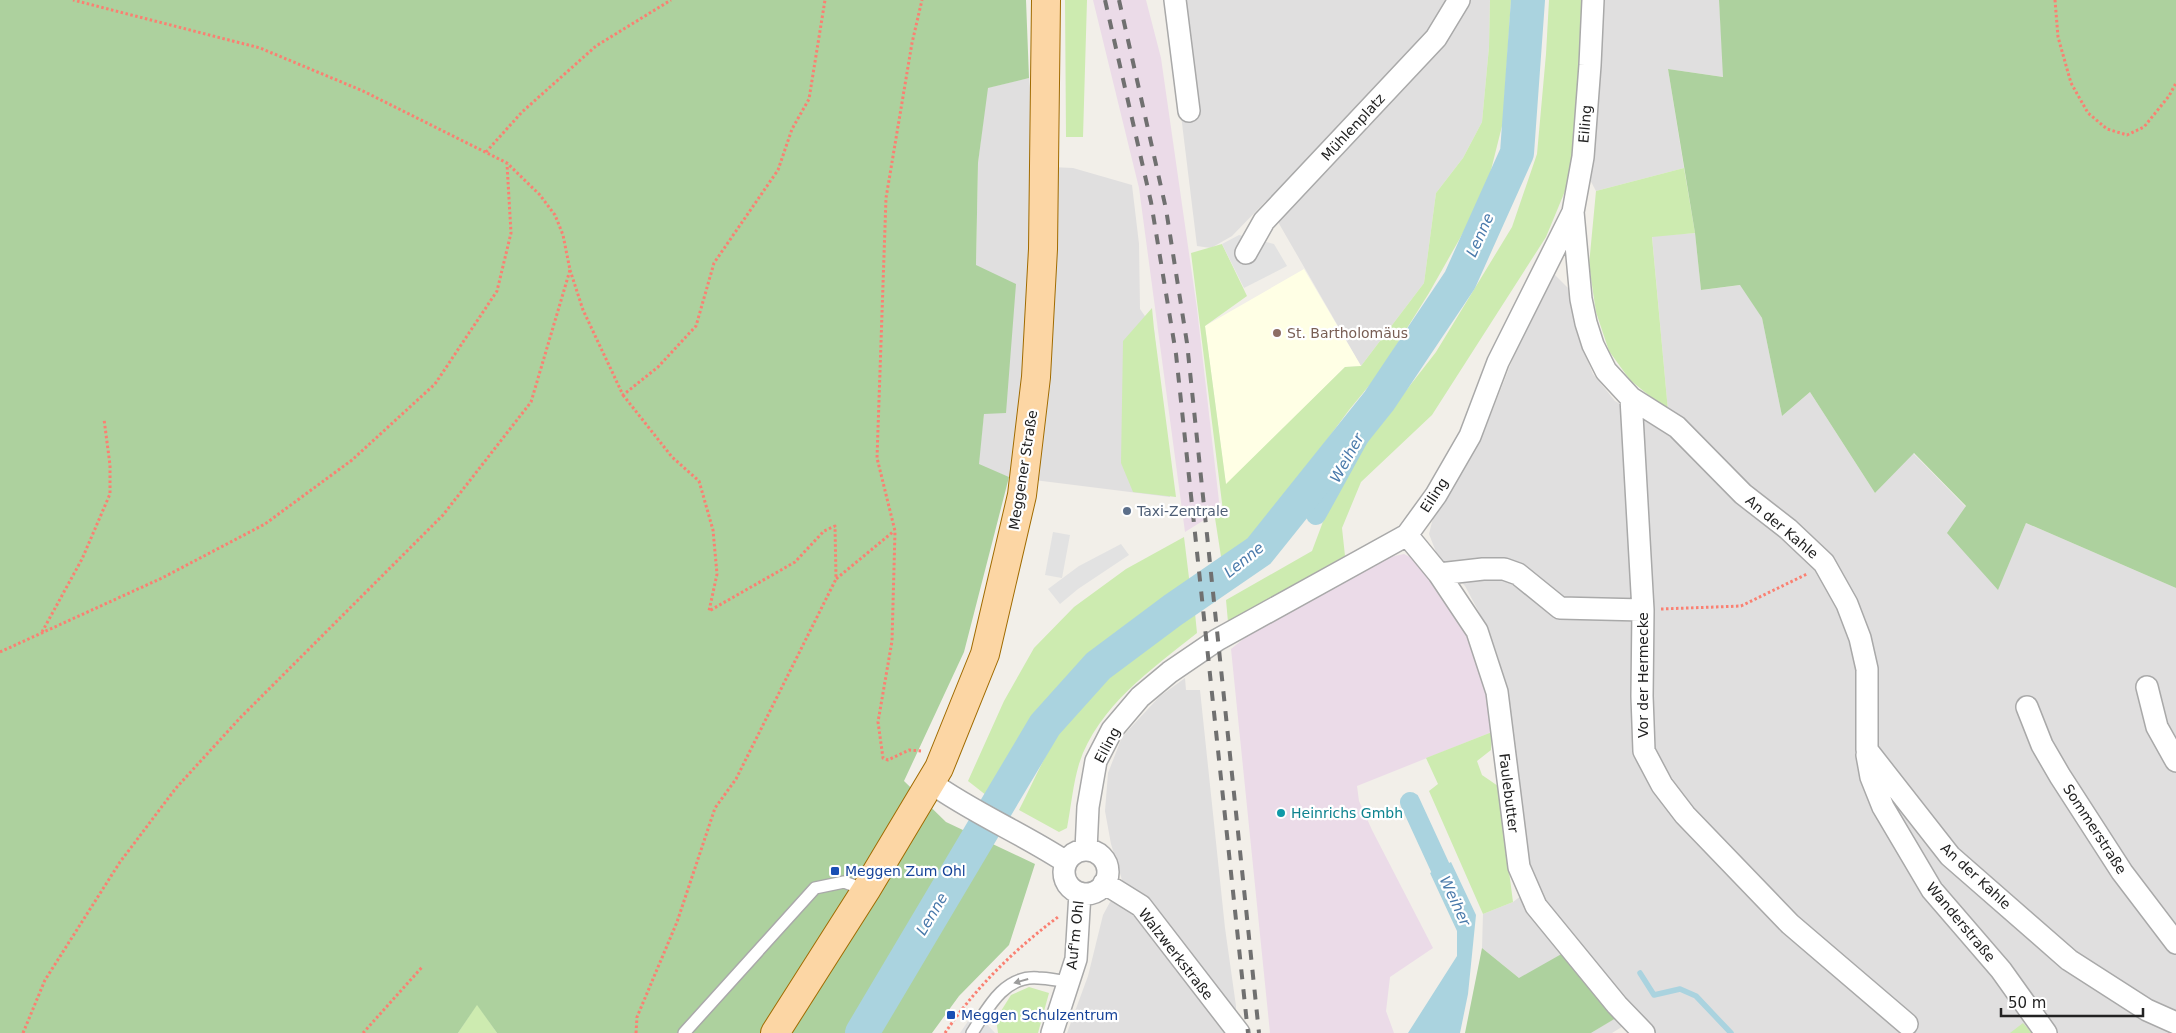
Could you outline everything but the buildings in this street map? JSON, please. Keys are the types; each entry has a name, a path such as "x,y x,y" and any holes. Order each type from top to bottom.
{"main road":[{"name":"Meggener Straße","path":"774,1033 866,890 936,771 985,654 1019,510 1036,376 1043,250 1046,0"}],"street":[{"path":"1175,0 1188,111"},
{"name":"Mühlenplatz","path":"1246,253 1264,221 1436,38 1459,0"},
{"name":"Eiling","path":"1086,850 1088,808 1096,761 1112,730 1140,697 1170,672 1217,640 1407,535 1436,495 1470,436 1498,362 1573,212 1583,157 1593,0"},
{"name":"An der Kahle","path":"1573,212 1581,300 1593,345 1606,371 1631,398 1677,427 1743,494 1788,529 1824,563 1847,604 1860,638 1867,670 1867,750 1950,856 2069,960 2147,1010 2176,1023"},
{"name":"Vor der Hermecke","path":"1631,398 1643,610 1642,696 1644,751 1662,785 1684,815 1790,924 1907,1024"},
{"name":"Faulebutter","path":"1407,535 1439,574 1477,631 1497,692 1519,867 1536,906 1617,1005 1644,1033"},
{"path":"1439,574 1483,568 1504,569 1518,574 1560,608 1643,610"},
{"path":"2147,686 2157,728 2176,761"},
{"name":"Sommerstraße","path":"2027,707 2042,745 2060,776 2122,872 2176,943"},
{"name":"Wanderstraße","path":"1867,750 1871,777 1883,807 1932,890 2001,970 2046,1033"},
{"path":"936,771 957,801 1045,848 1066,862"},
{"path":"1086,850 1098,854 1108,871 1104,883 1096,891 1080,901 1065,881 1064,868 1066,862 1075,853 1086,850"},
{"name":"Walzwerkstraße","path":"1104,883 1141,906 1239,1033"},
{"name":"Auf'm Ohl","path":"1052,1033 1076,959 1080,901"}],"lane":[{"path":"684,1033 815,888 844,882 866,890"},
{"path":"976,1031 989,1005 1005,988 1018,980 1036,977 1069,982"}],"path":[{"path":"73,0 260,48 362,91 508,163 540,195 555,215 563,235 570,270 583,310 623,395 672,457 699,481 713,530 717,574 709,611 795,562 824,531 835,526 836,579"},
{"path":"486,152 522,112 596,46 671,0"},
{"path":"623,395 658,367 696,326 714,263 778,170 792,129 809,99 825,0"},
{"path":"922,0 912,44 886,198 877,458 894,531 892,641 878,722 883,758 888,760 909,750 916,749 936,771"},
{"path":"2055,0 2058,37 2071,83 2088,113 2106,129 2126,135 2144,127 2169,96 2176,83"},
{"path":"0,652 162,578 265,524 352,460 435,384 497,291 510,233 508,163"},
{"path":"22,1033 46,980 120,862 176,788 240,718 443,516 531,402 570,270"},
{"path":"41,634 82,559 110,494 110,465 104,419"},
{"path":"636,1033 637,1017 677,922 715,808 736,779 836,579 894,531"},
{"path":"1643,610 1741,606 1809,573"},
{"path":"945,1033 978,991 1036,934 1080,901"},
{"path":"363,1033 423,966"}],"shaded area":[{"path":"1093,0 1146,0 1161,58 1197,309 1220,510 1185,532 1139,188"},
{"path":"1181,0 1490,0 1489,47 1482,122 1463,158 1436,193 1424,283 1361,366 1266,201 1232,236 1211,248 1197,246 1181,115"},
{"path":"1602,0 1719,0 1724,77 1668,69 1684,168 1596,191 1589,178"},
{"path":"1029,78 1032,105 1029,166 1073,168 1132,185 1139,244 1140,309 1154,329 1170,497 1009,477 978,465 984,413 1006,412 976,265 978,163 987,88"},
{"path":"1695,233 1701,290 1741,285 1762,318 1782,416 1810,392 1875,493 1913,453 1966,507 1998,589 2026,523 2176,588 2176,1033 1634,1033 1625,1025 1612,1033 1591,1033 1615,1018 1519,978 1482,948 1483,914 1513,902 1534,886 1522,844 1499,660 1488,629 1465,586 1438,557 1429,534 1434,514 1482,437 1530,315 1550,270 1568,288 1577,334 1593,374 1615,401 1649,421 1668,411 1652,236"},
{"path":"1239,235 1274,244 1287,266 1244,288 1222,244"},
{"path":"1304,269 1361,366 1345,367 1226,485 1205,326"},
{"path":"1053,532 1070,535 1062,578 1045,575"},
{"path":"1121,544 1129,555 1078,589 1060,604 1048,589 1079,566"},
{"name":"Heinrichs Gmbh","path":"1404,554 1416,560 1461,620 1488,687 1492,732 1357,786 1359,801 1372,830 1433,948 1390,977 1386,1011 1394,1033 1270,1033 1231,649 1258,627 1390,557"},
{"path":"1185,678 1186,690 1200,690 1225,928 1236,1006 1236,1033 1067,1033 1088,976 1103,915 1122,880 1111,844 1105,811 1108,773 1122,737 1159,697"},
{"path":"975,1011 995,1033 960,1033"}],"green space":[{"path":"0,0 1026,0 1029,78 988,88 978,163 976,265 1016,284 1006,413 984,414 979,464 1009,477 964,652 904,781 946,822 1035,864 1009,945 959,996 932,1033 497,1033 477,1005 458,1033 0,1033"},
{"path":"1065,0 1087,0 1083,137 1066,137"},
{"path":"1490,0 1511,0 1503,122 1485,194 1429,293 1377,376 1349,410 1258,533 1222,563 1215,518 1223,511 1191,253 1222,244 1247,296 1205,326 1226,484 1345,367 1361,366 1424,283 1436,193 1463,158 1482,122 1489,47"},
{"path":"1549,0 1582,0 1578,100 1570,179 1546,237 1432,415 1361,482 1342,528 1345,556 1228,622 1226,600 1312,551 1333,495 1363,446 1436,352 1512,227 1537,154"},
{"path":"1719,0 2176,0 2176,588 2026,523 1998,590 1947,533 1966,506 1914,453 1875,493 1810,392 1782,416 1762,318 1740,285 1701,290 1695,233 1668,69 1723,77"},
{"path":"1684,168 1695,233 1652,237 1668,411 1630,380 1609,351 1596,312 1589,265 1596,191"},
{"path":"1152,308 1176,497 1133,492 1121,463 1123,341"},
{"path":"1184,537 1190,586 1103,646 1055,693 1025,734 991,799 968,781 1004,701 1034,648 1074,607 1126,569"},
{"path":"1195,613 1197,633 1128,690 1099,724 1079,764 1067,828 1059,832 1019,810 1042,762 1058,735 1087,699 1121,668"},
{"path":"1492,732 1491,750 1477,761 1482,775 1498,786 1513,902 1483,914 1429,791 1438,784 1426,758"},
{"path":"1482,948 1519,978 1565,952 1616,1018 1591,1033 1465,1033"},
{"path":"1029,987 1049,993 1038,1033 998,1033 996,1019 1011,995"},
{"path":"477,1004 497,1033 458,1033"},
{"path":"2023,1023 2032,1033 2010,1033"}],"water":[{"path":"1451,862 1476,915 1468,994 1460,1033 1408,1033 1457,956 1457,931 1430,873"}],"waterway":[{"name":"Lenne","path":"862,1033 1045,725 1098,666 1173,610 1259,551 1379,401 1460,280 1517,153 1528,0"},
{"name":"Weiher","path":"1316,515 1379,401"},
{"name":"Weiher","path":"1410,802 1451,891"},
{"path":"1640,973 1654,995 1680,989 1696,996 1731,1033"}],"railway":[{"path":"1105,0 1151,202 1176,354 1248,1033"},
{"path":"1119,0 1166,209 1187,343 1259,1033"}],"place":[{"name":"St. Bartholomäus","path":"1277,333"},
{"name":"Taxi-Zentrale","path":"1127,511"},
{"name":"Heinrichs Gmbh","path":"1281,813"},
{"name":"Meggen Zum Ohl","path":"835,871"},
{"name":"Meggen Schulzentrum","path":"951,1015"}]}
